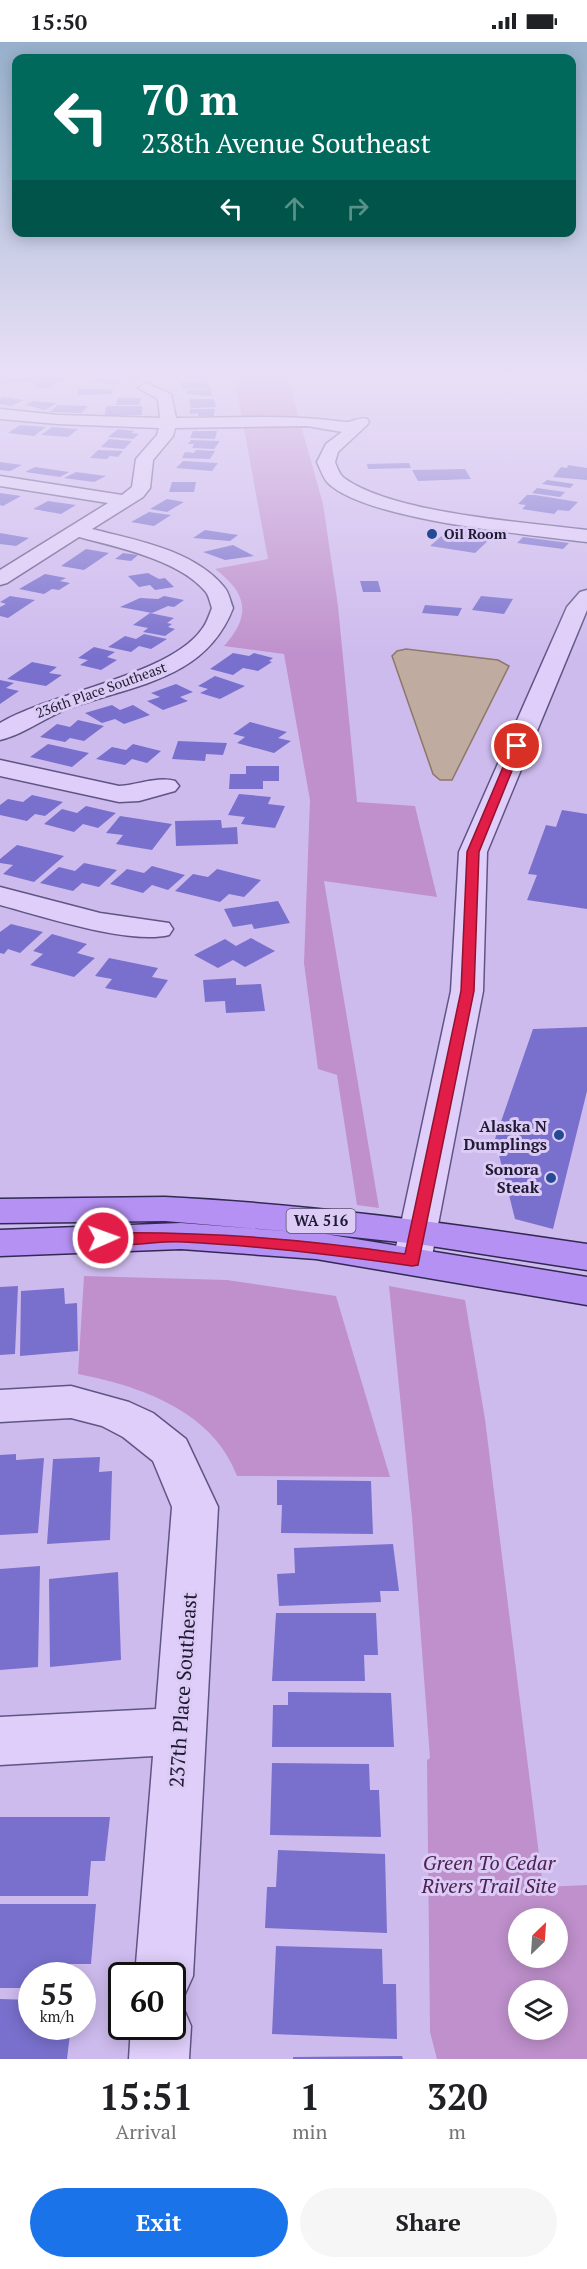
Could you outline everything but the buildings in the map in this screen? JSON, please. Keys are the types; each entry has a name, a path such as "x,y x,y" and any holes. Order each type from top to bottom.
{"main road":[{"name":"WA 516","path":"0,1211 165,1209 293,1217 415,1246 587,1292"},
{"name":"WA 516","path":"0,1243 181,1236 316,1246 415,1246 587,1257"}],"street":[{"path":"0,579 127,501 141,488 142,469"},
{"path":"327,469 329,475 342,487 359,496 412,510 587,536"},
{"path":"0,481 127,501"},
{"name":"236th Place Southeast","path":"0,734 38,710 166,668 196,650 220,621 220,599 206,578 157,554 77,531"},
{"path":"0,558 27,562"},
{"path":"415,1246 467,991 473,852 578,607 587,596"},
{"path":"0,768 119,794 139,794 166,786"},
{"path":"0,896 99,922 158,929"},
{"name":"237th Place Southeast","path":"0,1406 71,1402 114,1413 138,1425 171,1451 186,1480 195,1507 166,1962"},
{"path":"0,1741 180,1731"},
{"path":"159,2059 160,2040"}],"green space":[{"path":"251,469 313,469 323,504 338,606 357,802 415,806 437,897 324,881 379,1208 357,1205 337,1075 318,1069 304,963 310,800 284,654 224,646 239,624 242,605 234,587 215,569 268,559"},
{"path":"84,1276 227,1280 336,1296 390,1477 237,1476 226,1453 211,1434 172,1405 126,1386 78,1374"},
{"name":"Green To Cedar Rivers Trail Site","path":"389,1286 465,1300 485,1419 543,1887 587,1885 587,2059 437,2059 430,2032 427,1760 430,1758 412,1517"}],"shaded area":[{"path":"406,649 498,660 509,666 452,780 440,780 433,774 392,656 397,651"}],"place":[{"name":"Oil Room","path":"432,534"},
{"name":"Alaska N Dumplings","path":"559,1135"},
{"name":"Sonora Steak","path":"551,1178"}],"route":[{"path":"103,1238 181,1236 316,1246 412,1261 467,991 470,870 473,852 517,746"}]}
